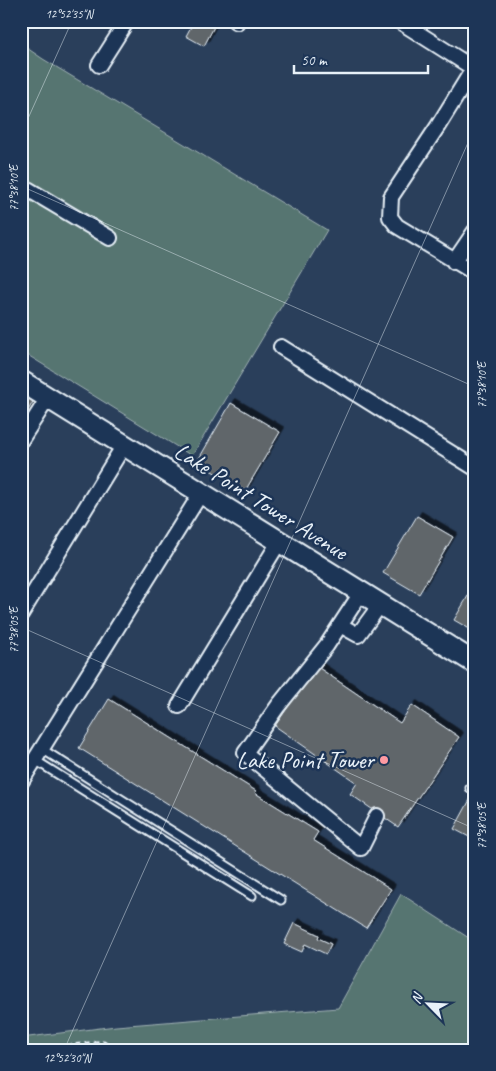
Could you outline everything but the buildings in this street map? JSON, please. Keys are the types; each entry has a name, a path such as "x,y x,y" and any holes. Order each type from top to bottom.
{"street":[{"path":"99,65 127,21"},
{"path":"398,21 474,67 391,197 390,217 396,226 475,273"},
{"path":"21,185 110,238"},
{"path":"454,262 475,231"},
{"path":"281,347 475,468"},
{"name":"Lake Point Tower Avenue","path":"21,381 475,663"},
{"path":"21,440 48,398"},
{"path":"21,614 124,445"},
{"path":"21,782 202,493"},
{"path":"179,706 279,542"},
{"path":"360,593 327,645 278,706 245,753 362,848 377,816"},
{"path":"340,625 358,635 380,604"}],"lane":[{"path":"38,755 252,896"},
{"path":"38,755 281,900"}],"path":[{"path":"32,1050 104,1041 116,1050"}],"green space":[{"path":"21,44 327,230 192,456 21,351"},
{"path":"401,894 475,942 475,1050 21,1050 21,1038 116,1026 338,1008"}],"place":[{"name":"Lake Point Tower","path":"384,760"}]}
